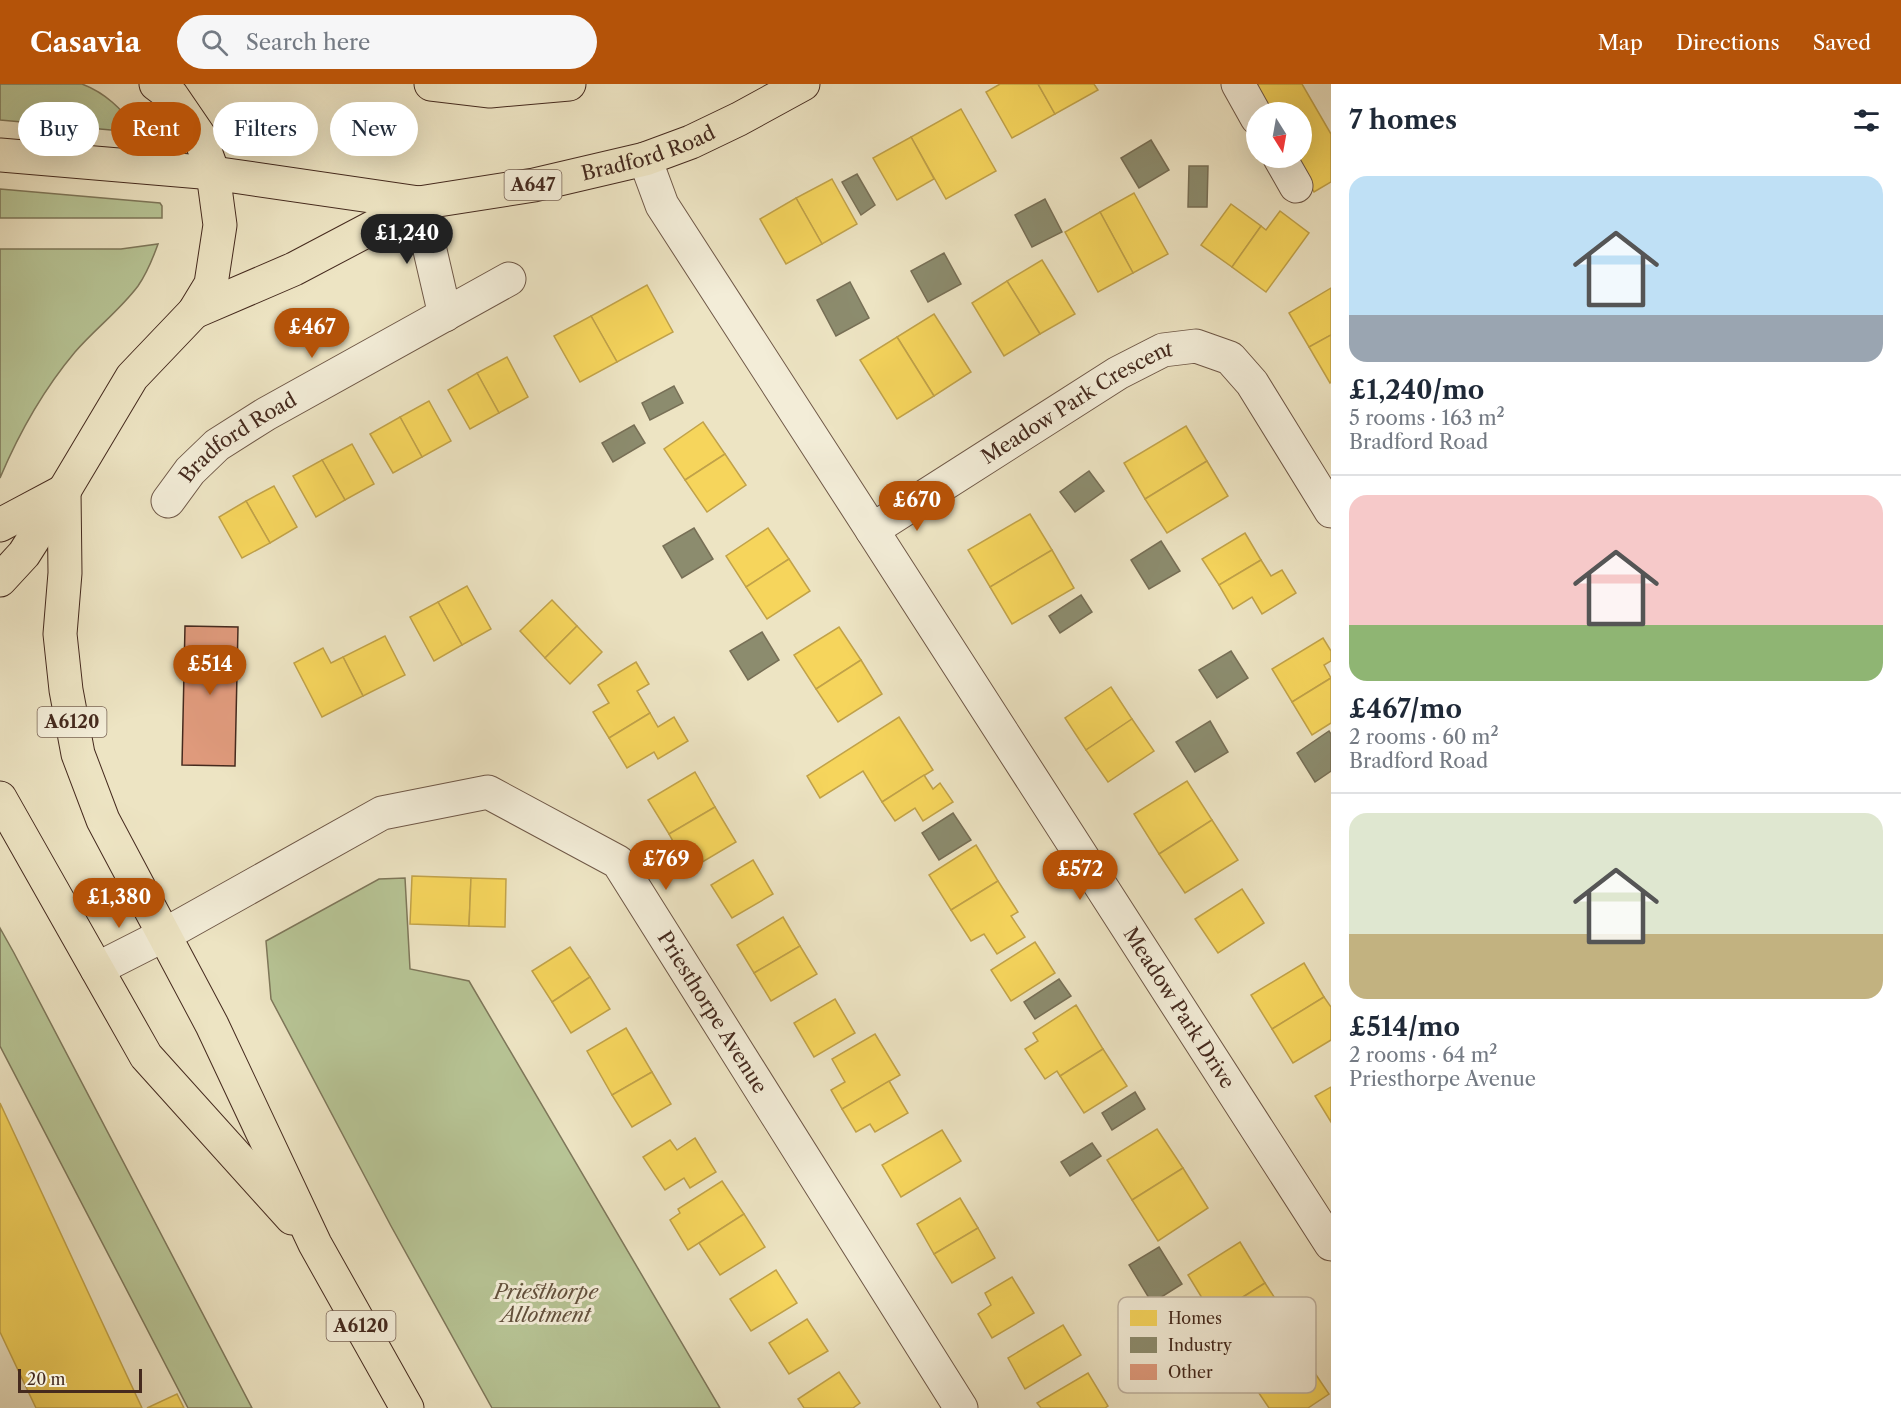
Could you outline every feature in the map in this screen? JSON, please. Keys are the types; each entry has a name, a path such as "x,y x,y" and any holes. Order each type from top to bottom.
{"highway":[{"path":"0,580 24,554 132,377 194,312 211,284 220,225 213,173 200,137 172,96 156,84"},
{"path":"431,84 490,91 569,84"},
{"name":"Bradford Road","path":"419,203 534,185 645,159 691,142 803,84"},
{"name":"A647","path":"0,154 213,173 419,203"},
{"path":"194,312 294,269 419,203"},
{"path":"0,525 64,491"},
{"name":"A6120","path":"64,491 64,573 60,634 66,690 78,754 103,820 212,1025 315,1244 407,1408"},
{"name":"A6120","path":"0,798 146,1056 315,1244"}],"street":[{"path":"1238,84 1248,102"},
{"path":"645,159 662,205 872,530"},
{"path":"1286,168 1296,186"},
{"path":"419,203 445,315"},
{"name":"Bradford Road","path":"168,501 190,471 217,445 266,414 509,279"},
{"name":"Meadow Park Crescent","path":"872,530 1118,373 1163,350 1196,346 1230,358 1252,383 1331,511"},
{"name":"Meadow Park Drive","path":"872,530 1331,1244"},
{"name":"Priesthorpe Avenue","path":"97,969 382,813 488,792 618,862 961,1408"}],"green space":[{"path":"0,84 82,84 112,102 111,130 99,129 99,102 18,102 18,122 0,120"},
{"path":"0,189 160,203 162,218 0,218"},
{"path":"158,244 150,265 138,286 75,352 53,381 24,428 0,478 0,249 121,249"},
{"name":"Priesthorpe Allotment","path":"405,878 410,969 469,981 720,1408 492,1408 391,1226 271,999 266,941 379,879"},
{"path":"0,928 252,1408 188,1408 0,1046"}],"building: Homes":[{"path":"1000,84 1038,84 1055,114 1012,138 986,92"},
{"path":"1038,84 1094,84 1098,90 1055,114"},
{"path":"1252,84 1302,84 1331,134 1331,182 1314,192 1300,168 1312,168 1312,102 1262,102"},
{"path":"961,109 996,171 946,199 911,137"},
{"path":"911,137 934,179 897,200 873,158"},
{"path":"832,179 857,224 822,244 796,198"},
{"path":"1134,193 1168,254 1133,273 1100,212"},
{"path":"796,198 822,244 786,264 760,219"},
{"path":"1231,204 1261,226 1232,267 1201,245"},
{"path":"1280,211 1309,233 1266,292 1232,267 1261,226 1266,230"},
{"path":"1100,212 1133,273 1098,292 1065,232"},
{"path":"1042,260 1075,314 1040,334 1007,281"},
{"path":"1007,281 1040,334 1004,356 972,303"},
{"path":"647,285 673,332 617,362 591,316"},
{"path":"1331,288 1331,335 1309,347 1289,313"},
{"path":"934,314 971,372 934,396 897,337"},
{"path":"591,316 617,362 580,382 554,336"},
{"path":"1331,335 1331,382 1330,383 1309,347"},
{"path":"897,337 934,396 897,419 860,360"},
{"path":"507,357 528,397 499,413 477,373"},
{"path":"477,373 499,413 470,429 448,390"},
{"path":"429,401 451,441 422,457 400,417"},
{"path":"400,417 422,457 393,473 370,434"},
{"path":"703,422 725,454 685,480 664,449"},
{"path":"1186,426 1207,461 1145,499 1124,463"},
{"path":"352,444 374,484 345,500 322,460"},
{"path":"725,454 746,485 707,512 685,480"},
{"path":"322,460 345,500 316,517 293,476"},
{"path":"1207,461 1228,496 1167,533 1145,499"},
{"path":"274,486 297,527 270,543 246,501"},
{"path":"246,501 270,543 242,558 219,517"},
{"path":"1030,514 1052,550 990,587 968,550"},
{"path":"768,528 789,559 746,587 726,556"},
{"path":"1245,533 1261,560 1219,585 1202,559"},
{"path":"1052,550 1074,588 1012,624 990,587"},
{"path":"789,559 810,591 767,619 746,587"},
{"path":"1261,560 1271,576 1282,570 1296,593 1262,614 1252,597 1233,609 1219,585"},
{"path":"467,586 491,629 462,645 438,602"},
{"path":"552,600 577,626 545,658 520,631"},
{"path":"438,602 462,645 434,661 410,617"},
{"path":"577,626 602,652 570,684 545,658"},
{"path":"839,627 861,660 816,689 794,655"},
{"path":"385,636 405,675 363,696 343,657"},
{"path":"1323,638 1331,651 1331,661 1324,665 1331,678 1292,702 1272,669"},
{"path":"323,648 331,663 343,657 363,696 322,717 294,663"},
{"path":"861,660 882,694 838,722 816,689"},
{"path":"636,662 649,684 637,691 650,713 609,738 593,712 609,703 598,685"},
{"path":"1331,678 1331,723 1312,735 1292,702"},
{"path":"1111,687 1132,719 1086,750 1065,718"},
{"path":"650,713 658,727 674,717 688,741 658,759 654,752 627,768 609,738"},
{"path":"899,717 933,770 882,802 863,771 820,798 807,776"},
{"path":"1132,719 1154,751 1108,782 1086,750"},
{"path":"695,772 715,807 669,834 648,800"},
{"path":"924,775 933,789 940,783 953,802 923,821 915,808 895,821 882,802"},
{"path":"1187,781 1212,820 1159,854 1134,814"},
{"path":"715,807 736,842 689,870 669,834"},
{"path":"1212,820 1238,860 1185,893 1159,854"},
{"path":"976,845 998,881 951,910 929,875"},
{"path":"753,860 773,894 732,918 711,885"},
{"path":"412,876 471,878 469,926 410,924"},
{"path":"471,878 506,879 505,927 469,926"},
{"path":"998,881 1018,912 1011,916 1025,937 997,954 984,934 971,941 951,910"},
{"path":"1242,889 1264,923 1218,953 1195,919"},
{"path":"783,917 800,946 754,973 737,945"},
{"path":"1035,942 1055,973 1011,1001 991,970"},
{"path":"800,946 817,974 771,1001 754,973"},
{"path":"570,947 590,977 552,1002 532,971"},
{"path":"1304,963 1324,997 1272,1029 1251,995"},
{"path":"590,977 610,1009 571,1033 552,1002"},
{"path":"1324,997 1331,1007 1331,1040 1293,1063 1272,1029"},
{"path":"835,999 855,1033 814,1057 794,1023"},
{"path":"1076,1005 1103,1049 1060,1076 1057,1071 1045,1079 1025,1049 1038,1041 1033,1033"},
{"path":"626,1028 652,1072 612,1095 587,1051"},
{"path":"875,1034 900,1075 842,1109 831,1090 845,1082 832,1059"},
{"path":"1103,1049 1127,1086 1084,1113 1060,1076"},
{"path":"652,1072 671,1104 632,1127 612,1095"},
{"path":"889,1081 908,1113 875,1132 870,1124 856,1132 842,1109"},
{"path":"1331,1087 1331,1122 1315,1096"},
{"path":"0,1103 142,1408 36,1408 0,1332"},
{"path":"1157,1129 1183,1168 1132,1200 1107,1160"},
{"path":"942,1130 961,1161 901,1197 882,1165"},
{"path":"695,1138 716,1172 690,1188 684,1178 665,1190 643,1157 670,1140 677,1150"},
{"path":"1183,1168 1208,1208 1158,1241 1132,1200"},
{"path":"722,1181 744,1214 688,1250 670,1220 680,1213 678,1209"},
{"path":"960,1198 978,1228 934,1254 917,1224"},
{"path":"744,1214 765,1247 720,1275 699,1243"},
{"path":"978,1228 995,1258 952,1283 934,1254"},
{"path":"1240,1242 1265,1283 1243,1297 1201,1297 1188,1275"},
{"path":"776,1270 797,1303 751,1331 730,1299"},
{"path":"1012,1277 1034,1313 992,1338 978,1314 991,1305 985,1293"},
{"path":"1265,1283 1274,1297 1243,1297"},
{"path":"807,1319 828,1351 789,1374 769,1343"},
{"path":"1063,1325 1081,1355 1025,1389 1008,1358"},
{"path":"839,1372 860,1403 853,1408 804,1408 798,1399"},
{"path":"1088,1373 1108,1406 1105,1408 1041,1408 1037,1403"},
{"path":"1316,1375 1329,1394 1308,1408 1269,1408 1259,1393 1316,1393"},
{"path":"177,1394 184,1408 147,1408"}],"building: Industry":[{"path":"1151,140 1169,170 1139,188 1121,158"},
{"path":"1189,166 1208,166 1207,207 1188,207"},
{"path":"857,174 875,205 861,215 842,182"},
{"path":"1045,199 1062,232 1032,247 1015,215"},
{"path":"944,253 961,284 928,302 911,271"},
{"path":"850,282 869,318 836,336 817,300"},
{"path":"674,386 683,403 650,420 642,403"},
{"path":"634,425 645,443 613,462 602,443"},
{"path":"1089,471 1104,491 1075,512 1060,492"},
{"path":"694,528 713,559 682,578 663,546"},
{"path":"1161,541 1180,571 1149,589 1131,560"},
{"path":"1081,595 1092,612 1060,633 1049,616"},
{"path":"762,632 779,660 748,680 730,651"},
{"path":"1231,651 1248,678 1217,698 1199,670"},
{"path":"1210,721 1228,752 1195,772 1176,742"},
{"path":"1329,731 1331,734 1331,771 1315,782 1297,753"},
{"path":"953,813 971,840 939,860 922,833"},
{"path":"1059,979 1071,996 1035,1019 1024,1002"},
{"path":"1135,1092 1145,1109 1112,1130 1102,1113"},
{"path":"1092,1143 1101,1156 1070,1176 1061,1162"},
{"path":"1159,1247 1182,1284 1161,1297 1148,1297 1129,1265"}],"building: Other":[{"path":"185,626 238,627 235,766 182,765"}]}
